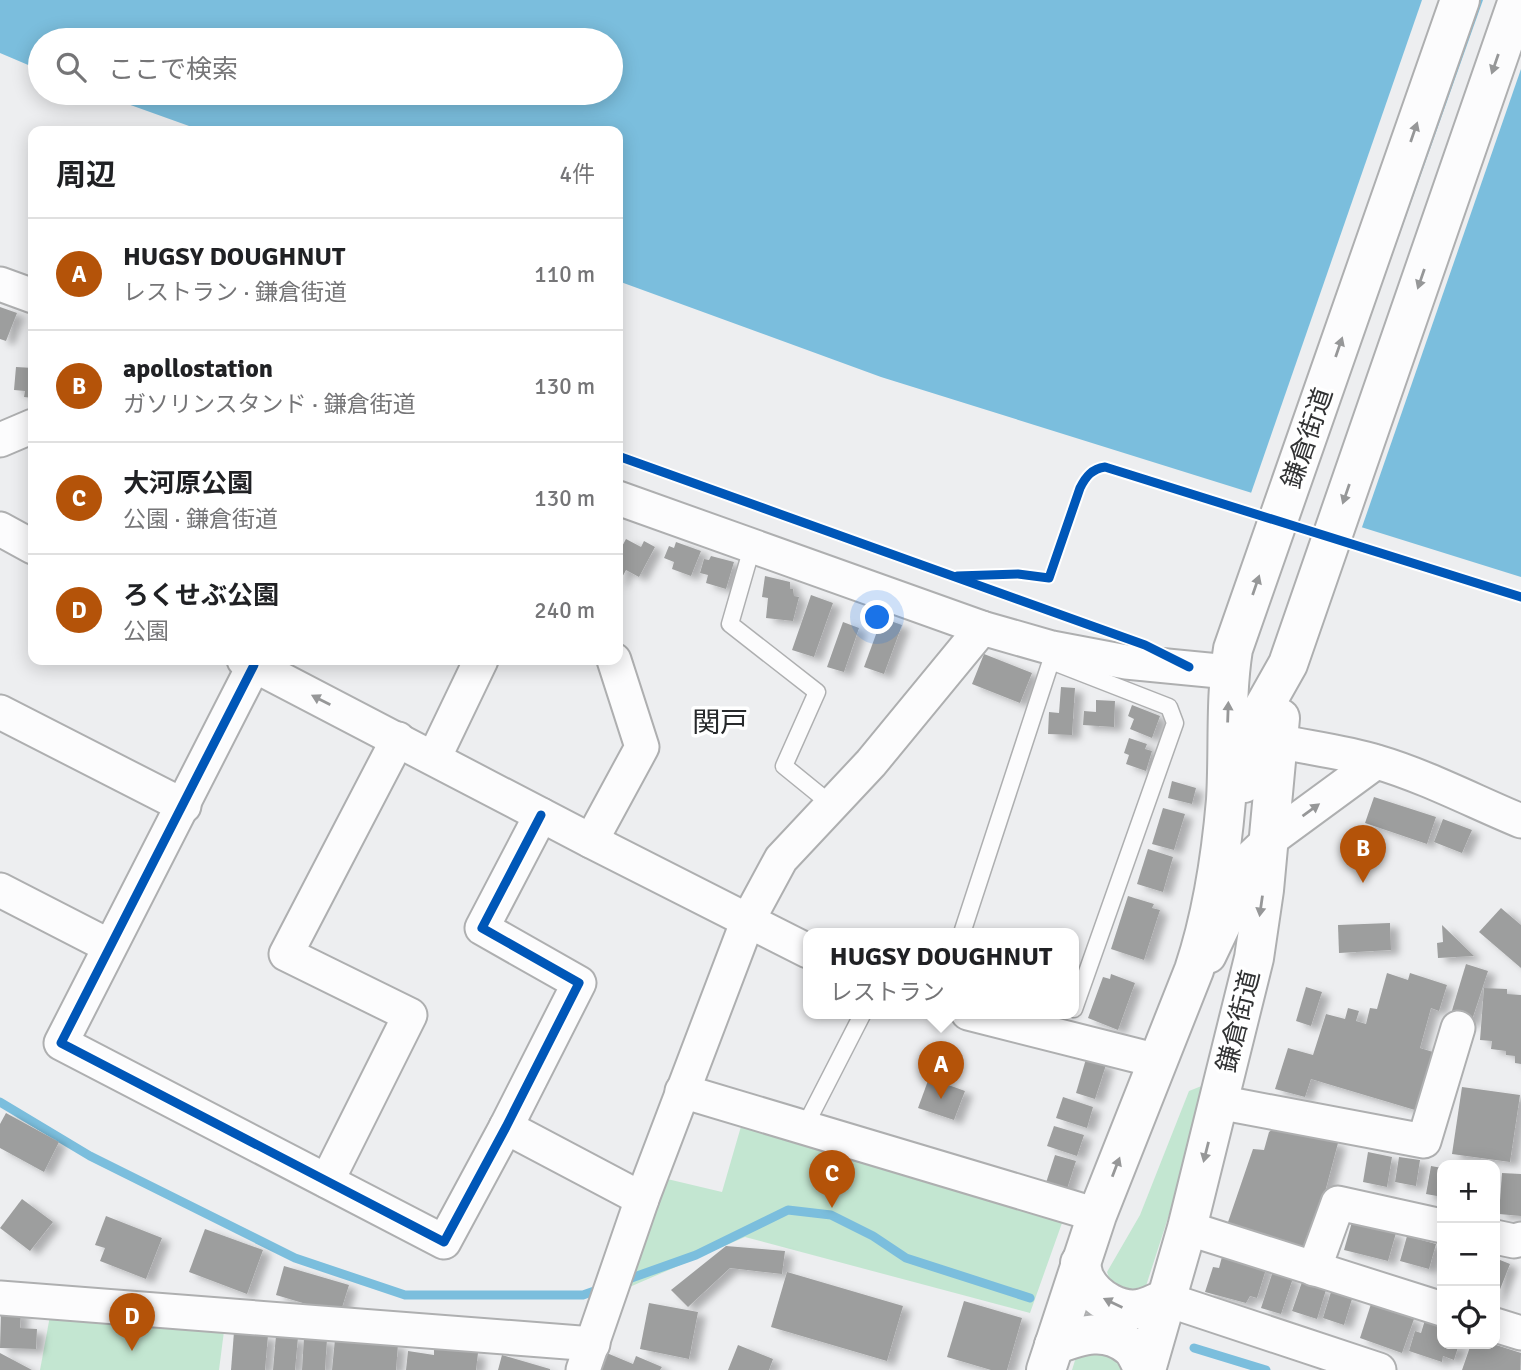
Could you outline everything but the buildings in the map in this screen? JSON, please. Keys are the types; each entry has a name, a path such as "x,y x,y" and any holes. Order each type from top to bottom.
{"main road":[{"name":"鎌倉街道","path":"1207,930 1226,800 1231,661 1460,0"},
{"name":"鎌倉街道","path":"1050,1358 1097,1215 1216,911 1227,877 1257,719 1287,664 1518,0"},
{"name":"鎌倉街道","path":"1145,1370 1187,1228 1254,958 1264,890 1287,664"},
{"path":"1080,1263 1086,1280 1094,1291 1115,1306 1129,1310 1143,1308 1165,1299"},
{"path":"1050,1358 1087,1335 1109,1335 1131,1346 1145,1370"}],"street":[{"path":"0,284 28,294"},
{"path":"0,440 28,428"},
{"path":"623,500 753,544 1051,655 1126,662 1231,661"},
{"path":"0,529 28,544"},
{"path":"0,1298 588,1357 642,1199 748,920 781,859 871,763 982,628"},
{"path":"248,665 184,806 61,1043 444,1242 579,983 482,928 541,814"},
{"path":"255,665 803,948"},
{"path":"433,758 479,665"},
{"path":"591,841 642,747 616,665"},
{"path":"0,712 184,806"},
{"path":"327,1181 410,1015 286,954 390,735"},
{"path":"1278,741 1376,762 1521,821"},
{"path":"1172,1027 1219,938 1248,860 1267,842 1376,762"},
{"path":"0,890 109,946"},
{"path":"1070,1020 1158,1061"},
{"path":"1218,1102 1424,1140 1458,1028"},
{"path":"682,1091 1097,1215"},
{"path":"506,1127 642,1199"},
{"path":"1314,1269 1338,1203 1437,1225"},
{"path":"1187,1228 1437,1307"},
{"path":"1500,1238 1514,1241 1521,1239"},
{"path":"1165,1299 1379,1370"},
{"path":"1500,1327 1521,1333"}],"lane":[{"path":"753,544 730,624 817,692 784,766 832,805"},
{"path":"964,928 1051,655 1169,707 1175,723 1079,995"},
{"path":"804,1128 860,1019"}],"green space":[{"path":"1204,1085 1177,1190 1145,1289 1134,1293 1111,1283 1107,1272 1140,1215 1189,1091"},
{"path":"742,1123 1062,1223 1030,1313 745,1237 618,1292 663,1178 722,1192"},
{"path":"50,1316 224,1331 219,1370 40,1370"},
{"path":"1078,1351 1116,1353 1122,1365 1121,1370 1072,1370"}],"water":[{"path":"0,0 1521,0 1521,577 881,377 623,283 623,126 189,126 130,105 623,105 623,28 28,28 28,65 0,53"}],"pier":[{"path":"1422,0 1480,0 1299,511 1250,496"},
{"path":"1483,0 1521,0 1521,69 1361,530 1301,512"}],"waterway":[{"path":"0,1102 90,1156 295,1258 405,1295 583,1295 603,1288"},
{"path":"623,1281 696,1255 788,1210 831,1215 873,1236 906,1258 1030,1298"},
{"path":"1194,1348 1266,1370"}],"cycle path":[{"path":"623,458 1145,645 1189,667"},
{"path":"957,576 1018,574 1049,578 1080,488 1090,474 1105,467 1521,597"},
{"path":"254,665 61,1043 444,1242 579,983 482,928 541,815"}],"place":[{"name":"apollostation","path":"1363,883"},
{"name":"HUGSY DOUGHNUT","path":"941,1099"},
{"name":"大河原公園","path":"832,1208"},
{"name":"ろくせぶ公園","path":"132,1351"}],"district":[{"name":"関戸","path":"720,722"}]}
